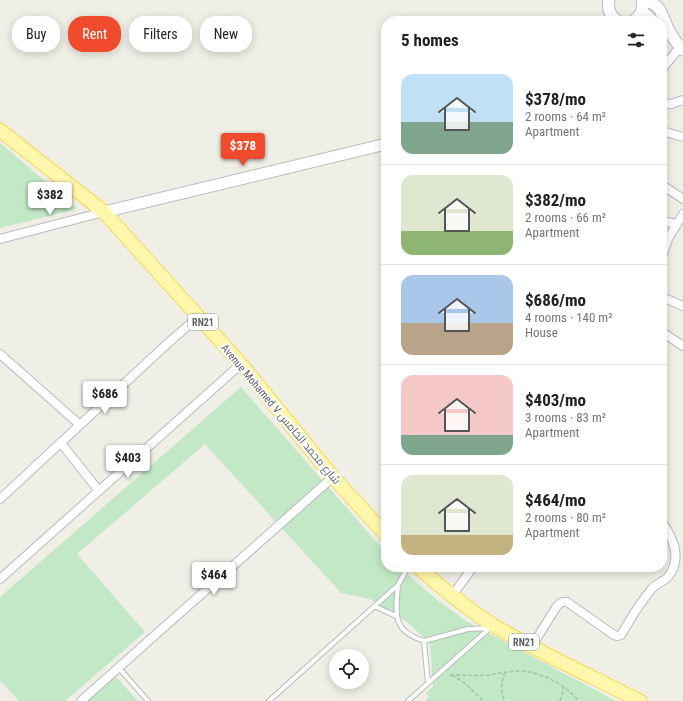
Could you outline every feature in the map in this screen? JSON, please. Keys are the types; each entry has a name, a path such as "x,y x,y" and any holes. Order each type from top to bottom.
{"main road":[{"path":"638,12 652,2 662,11 663,16"},
{"path":"667,30 681,49"},
{"name":"Avenue Mohamed V شارع محمد الخامس","path":"0,130 104,212 241,364 333,477 381,530"},
{"path":"104,212 381,145"},
{"name":"RN21","path":"424,572 491,626 640,701"}],"street":[{"path":"667,64 681,49"},
{"path":"667,104 671,104 683,100"},
{"path":"667,132 683,137"},
{"path":"667,188 683,199"},
{"path":"0,239 104,212"},
{"path":"667,242 683,214"},
{"path":"667,222 677,224"},
{"path":"667,299 683,306"},
{"path":"0,499 198,317"},
{"path":"667,335 683,346"},
{"path":"0,354 80,425"},
{"path":"0,579 241,364"},
{"path":"61,443 99,491"},
{"path":"81,701 333,477"},
{"path":"532,646 561,602 564,602 614,635 621,635 648,593 654,586 668,576 676,562 677,548 667,529"},
{"path":"452,596 469,572"}],"lane":[{"path":"269,701 398,585 405,572"},
{"path":"398,585 396,616 402,628 406,632 424,641 468,629 491,626"},
{"path":"374,606 396,616"},
{"path":"408,701 491,626"},
{"path":"424,641 428,683"},
{"path":"119,668 148,701"}],"path":[{"path":"444,669 450,675 466,684 483,701"},
{"path":"450,675 489,675 520,671 537,674 563,686 572,692 579,701"},
{"path":"505,672 502,679 502,689 506,701"},
{"path":"560,701 563,686"}],"green space":[{"path":"0,143 77,208 0,228"},
{"path":"241,387 381,547 381,572 405,572 437,600 466,621 616,701 425,701 429,697 426,693 433,687 430,644 411,625 370,599 341,593 205,444 77,554 145,632 65,701 19,701 0,680 0,597"},
{"path":"115,676 138,701 87,701"}]}
